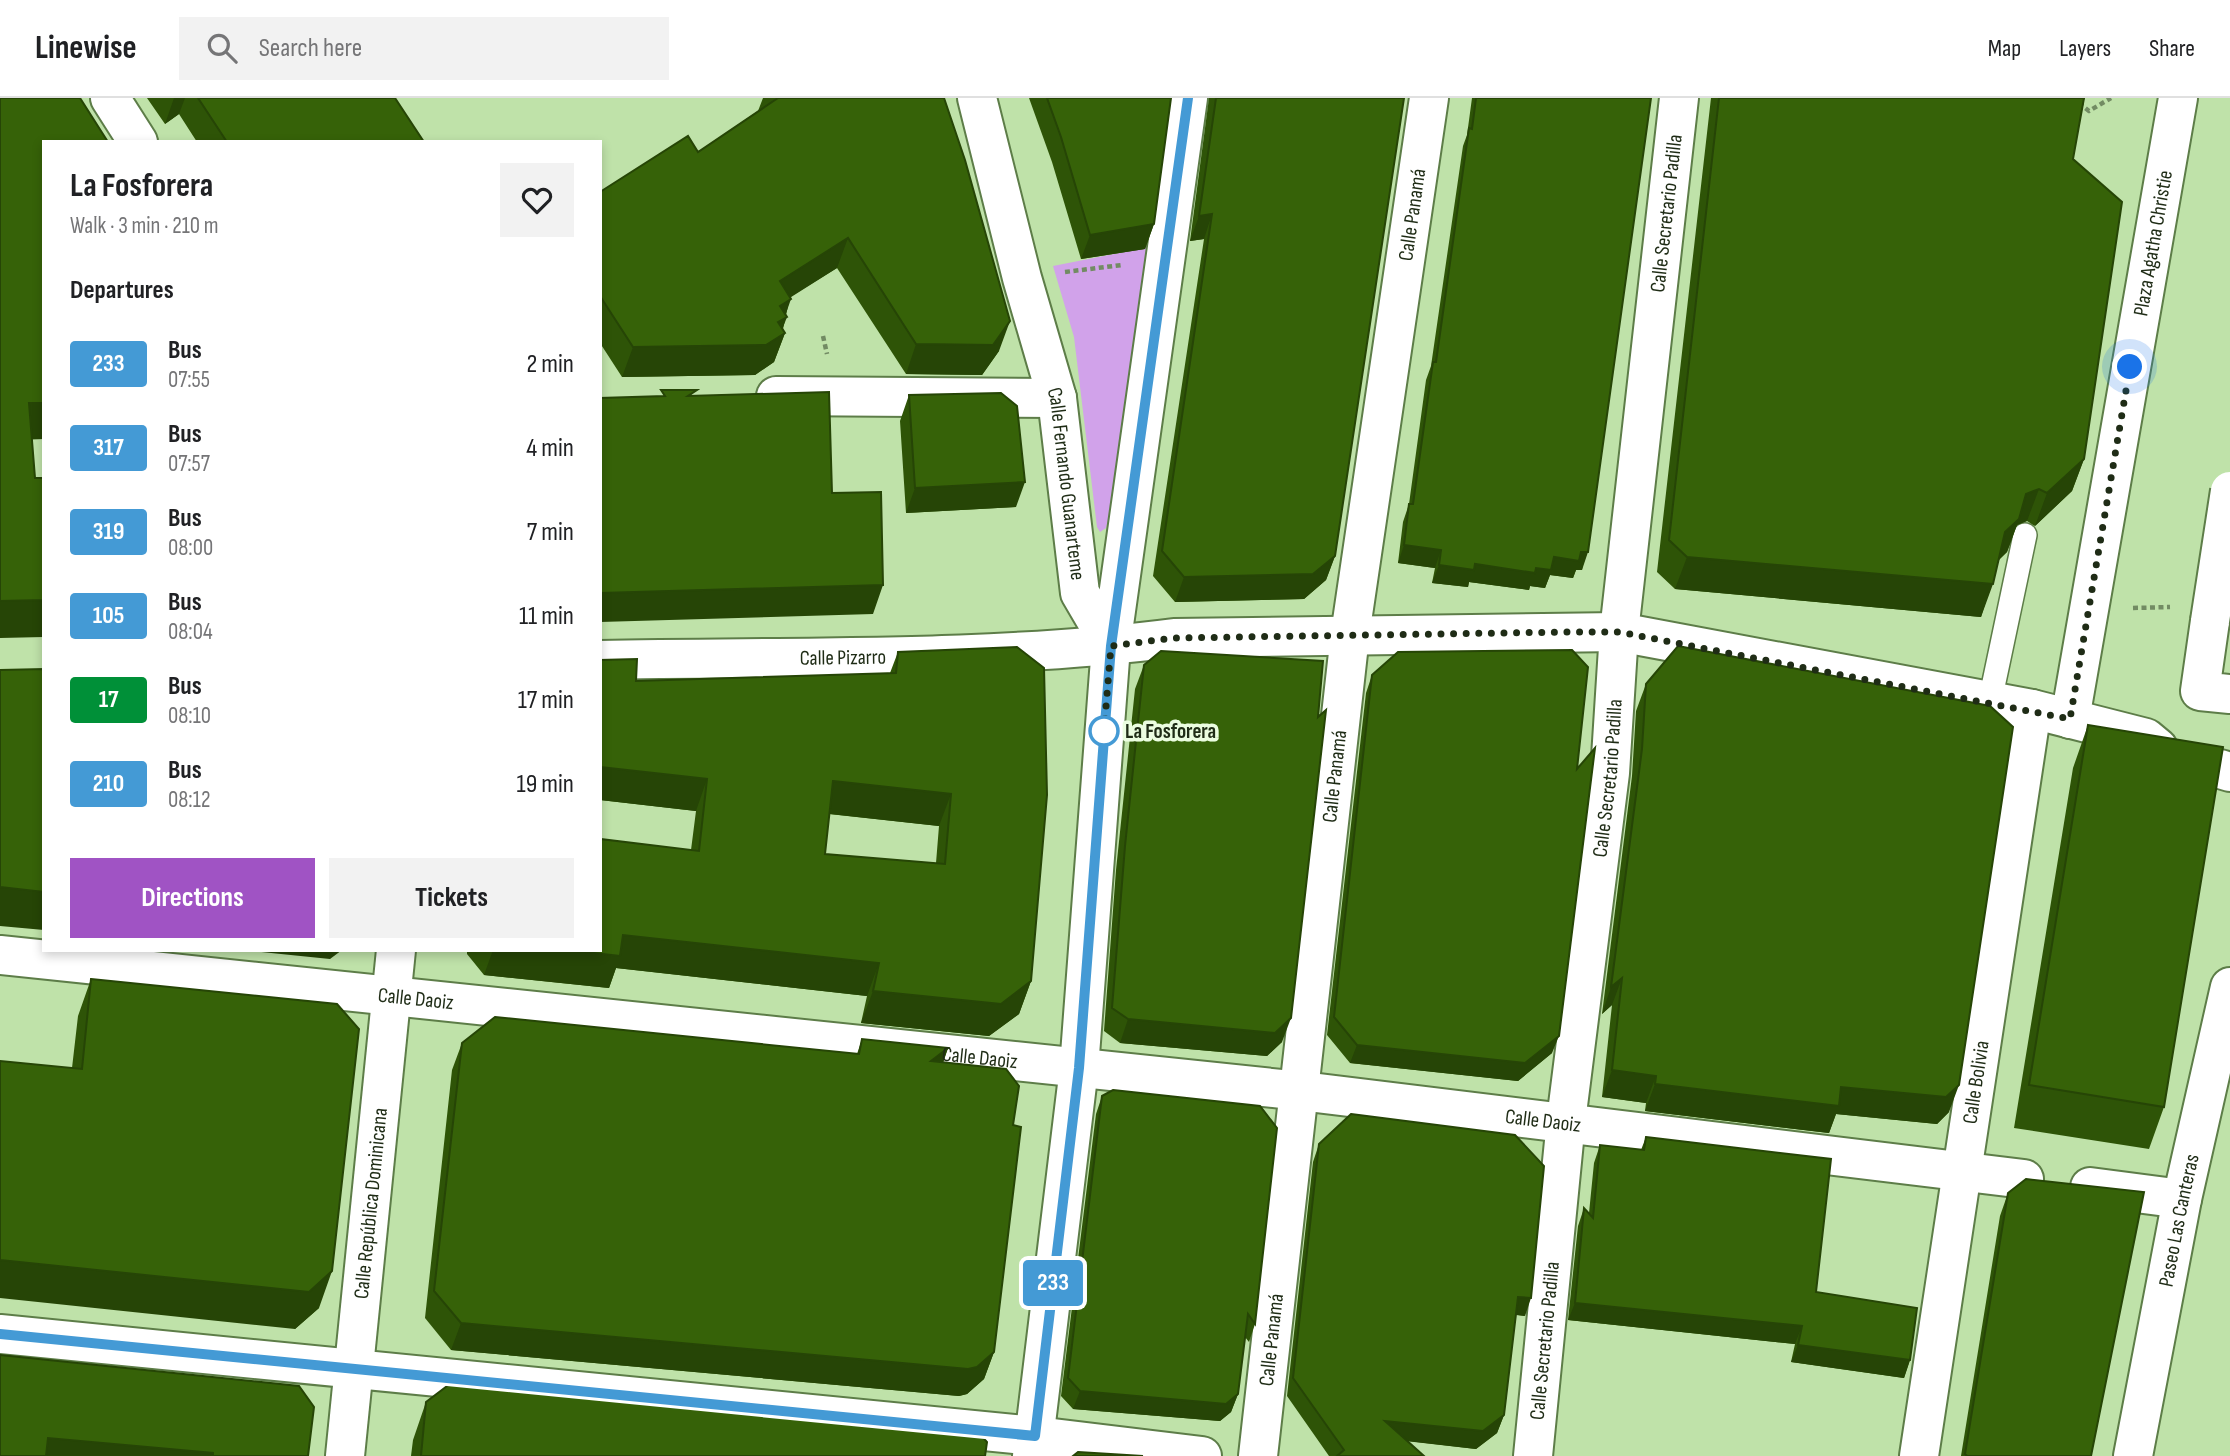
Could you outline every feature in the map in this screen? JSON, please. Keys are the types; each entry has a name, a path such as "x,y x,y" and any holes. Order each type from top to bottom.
{"street":[{"path":"110,98 137,140"},
{"name":"Calle Fernando Guanarteme","path":"977,98 1022,278 1057,398 1080,593 1111,646"},
{"path":"1034,1446 1079,1068 1111,646 1188,98"},
{"name":"Calle Panamá","path":"1258,1456 1350,635 1429,98"},
{"name":"Calle Secretario Padilla","path":"1533,1456 1566,1121 1610,773 1619,632 1679,98"},
{"name":"Plaza Agatha Christie","path":"2070,719 2178,98"},
{"path":"741,397 1057,398"},
{"path":"2230,491 2194,614 2200,691 2230,694"},
{"name":"Calle Pizarro","path":"602,660 989,652 1111,646 1174,638 1619,632 2032,709 2146,737 2156,748 2218,768"},
{"name":"Calle Bolivia","path":"1919,1456 2032,709"},
{"name":"Calle República Dominicana","path":"345,1456 396,952"},
{"name":"Calle Daoiz","path":"0,955 1301,1091 1566,1121 2182,1199"},
{"name":"Paseo Las Canteras","path":"2133,1456 2182,1199 2230,987"},
{"path":"0,1334 354,1367 1034,1446 1202,1456"}],"lane":[{"path":"1990,701 2025,535"}],"path":[{"path":"2072,98 2089,111 2111,98"},
{"path":"1022,278 1165,259"},
{"path":"2089,609 2194,614"}],"shaded area":[{"path":"1165,196 1117,482 1106,528 1100,532 1097,527 1074,337 1053,266 1134,250"}],"building":[{"path":"0,98 80,98 107,140 42,140 42,403 29,403 35,478 42,478 42,600 0,601"},
{"path":"198,98 395,98 423,140 226,140"},
{"path":"778,98 944,98 965,160 1010,321 993,345 916,344 848,238 780,281 791,299 780,306 787,317 778,322 785,333 766,345 633,347 602,299 602,191 688,136 698,152"},
{"path":"1047,98 1171,98 1154,224 1090,235"},
{"path":"1216,98 1404,98 1335,556 1313,574 1184,577 1162,551 1212,214 1199,216"},
{"path":"1476,98 1651,98 1588,552 1581,552 1579,561 1554,557 1551,570 1536,568 1535,573 1475,564 1474,570 1439,565 1441,550 1404,545 1409,504 1413,504 1433,362 1436,362 1469,128 1472,129"},
{"path":"1719,98 2084,98 2073,159 2122,202 2084,459 2047,493 2039,489 2026,494 2019,519 2005,532 1993,584 1687,557 1669,540"},
{"path":"661,390 697,390 688,396 829,392 832,493 881,492 883,585 602,593 602,398 665,396"},
{"path":"1001,393 1017,406 1025,482 915,488 909,395"},
{"path":"1678,646 1990,706 2013,727 1959,1085 1946,1097 1841,1087 1839,1106 1655,1084 1656,1076 1612,1070 1622,978 1611,987 1642,749 1646,684"},
{"path":"1017,647 1044,668 1047,795 1031,981 1001,1004 873,991 879,963 623,935 620,956 585,952 602,952 602,839 699,851 707,779 602,767 602,660 637,659 636,681 896,673 898,652","holes":["833,781 951,794 945,864 825,854"]},
{"path":"1572,650 1588,667 1577,769 1595,748 1559,1036 1525,1063 1357,1045 1334,1017 1372,675 1398,652"},
{"path":"1161,651 1323,661 1318,717 1326,710 1291,1018 1275,1033 1128,1019 1112,1008 1125,846 1144,665"},
{"path":"42,669 42,892 0,887 0,670"},
{"path":"2088,725 2223,747 2164,1107 2029,1085"},
{"path":"91,979 337,1004 359,1029 332,1271 309,1292 0,1260 0,1061 82,1069"},
{"path":"495,1017 859,1054 862,1039 948,1048 931,1061 1006,1069 1019,1086 1013,1125 1021,1127 994,1352 977,1367 968,1369 461,1323 434,1291 462,1043"},
{"path":"1113,1090 1260,1106 1277,1128 1255,1324 1248,1314 1238,1394 1226,1404 1080,1391 1068,1378 1102,1096"},
{"path":"1351,1114 1515,1135 1544,1166 1531,1298 1518,1297 1504,1415 1483,1431 1385,1421 1424,1456 1337,1456 1344,1450 1293,1378 1319,1144"},
{"path":"1646,1137 1831,1159 1816,1292 1917,1308 1910,1360 1798,1345 1802,1326 1575,1303 1584,1208 1593,1218 1600,1145 1644,1150"},
{"path":"2026,1179 2144,1192 2091,1456 1965,1454 2008,1193"},
{"path":"0,1355 299,1386 314,1407 308,1456 213,1456 213,1453 48,1438 46,1456 0,1456"},
{"path":"455,1380 740,1406 741,1411 973,1426 987,1442 985,1456 421,1456 426,1402"},
{"path":"1078,1452 1143,1456 1073,1456"}],"bus line":[{"name":"233","path":"0,1334 1035,1436 1079,1068 1111,646 1188,98"}],"place":[{"name":"La Fosforera","path":"1104,731"}],"route":[{"path":"1104,731 1111,646 1174,638 1597,631 1619,632 1836,672 2032,709 2070,719 2130,367"}]}
